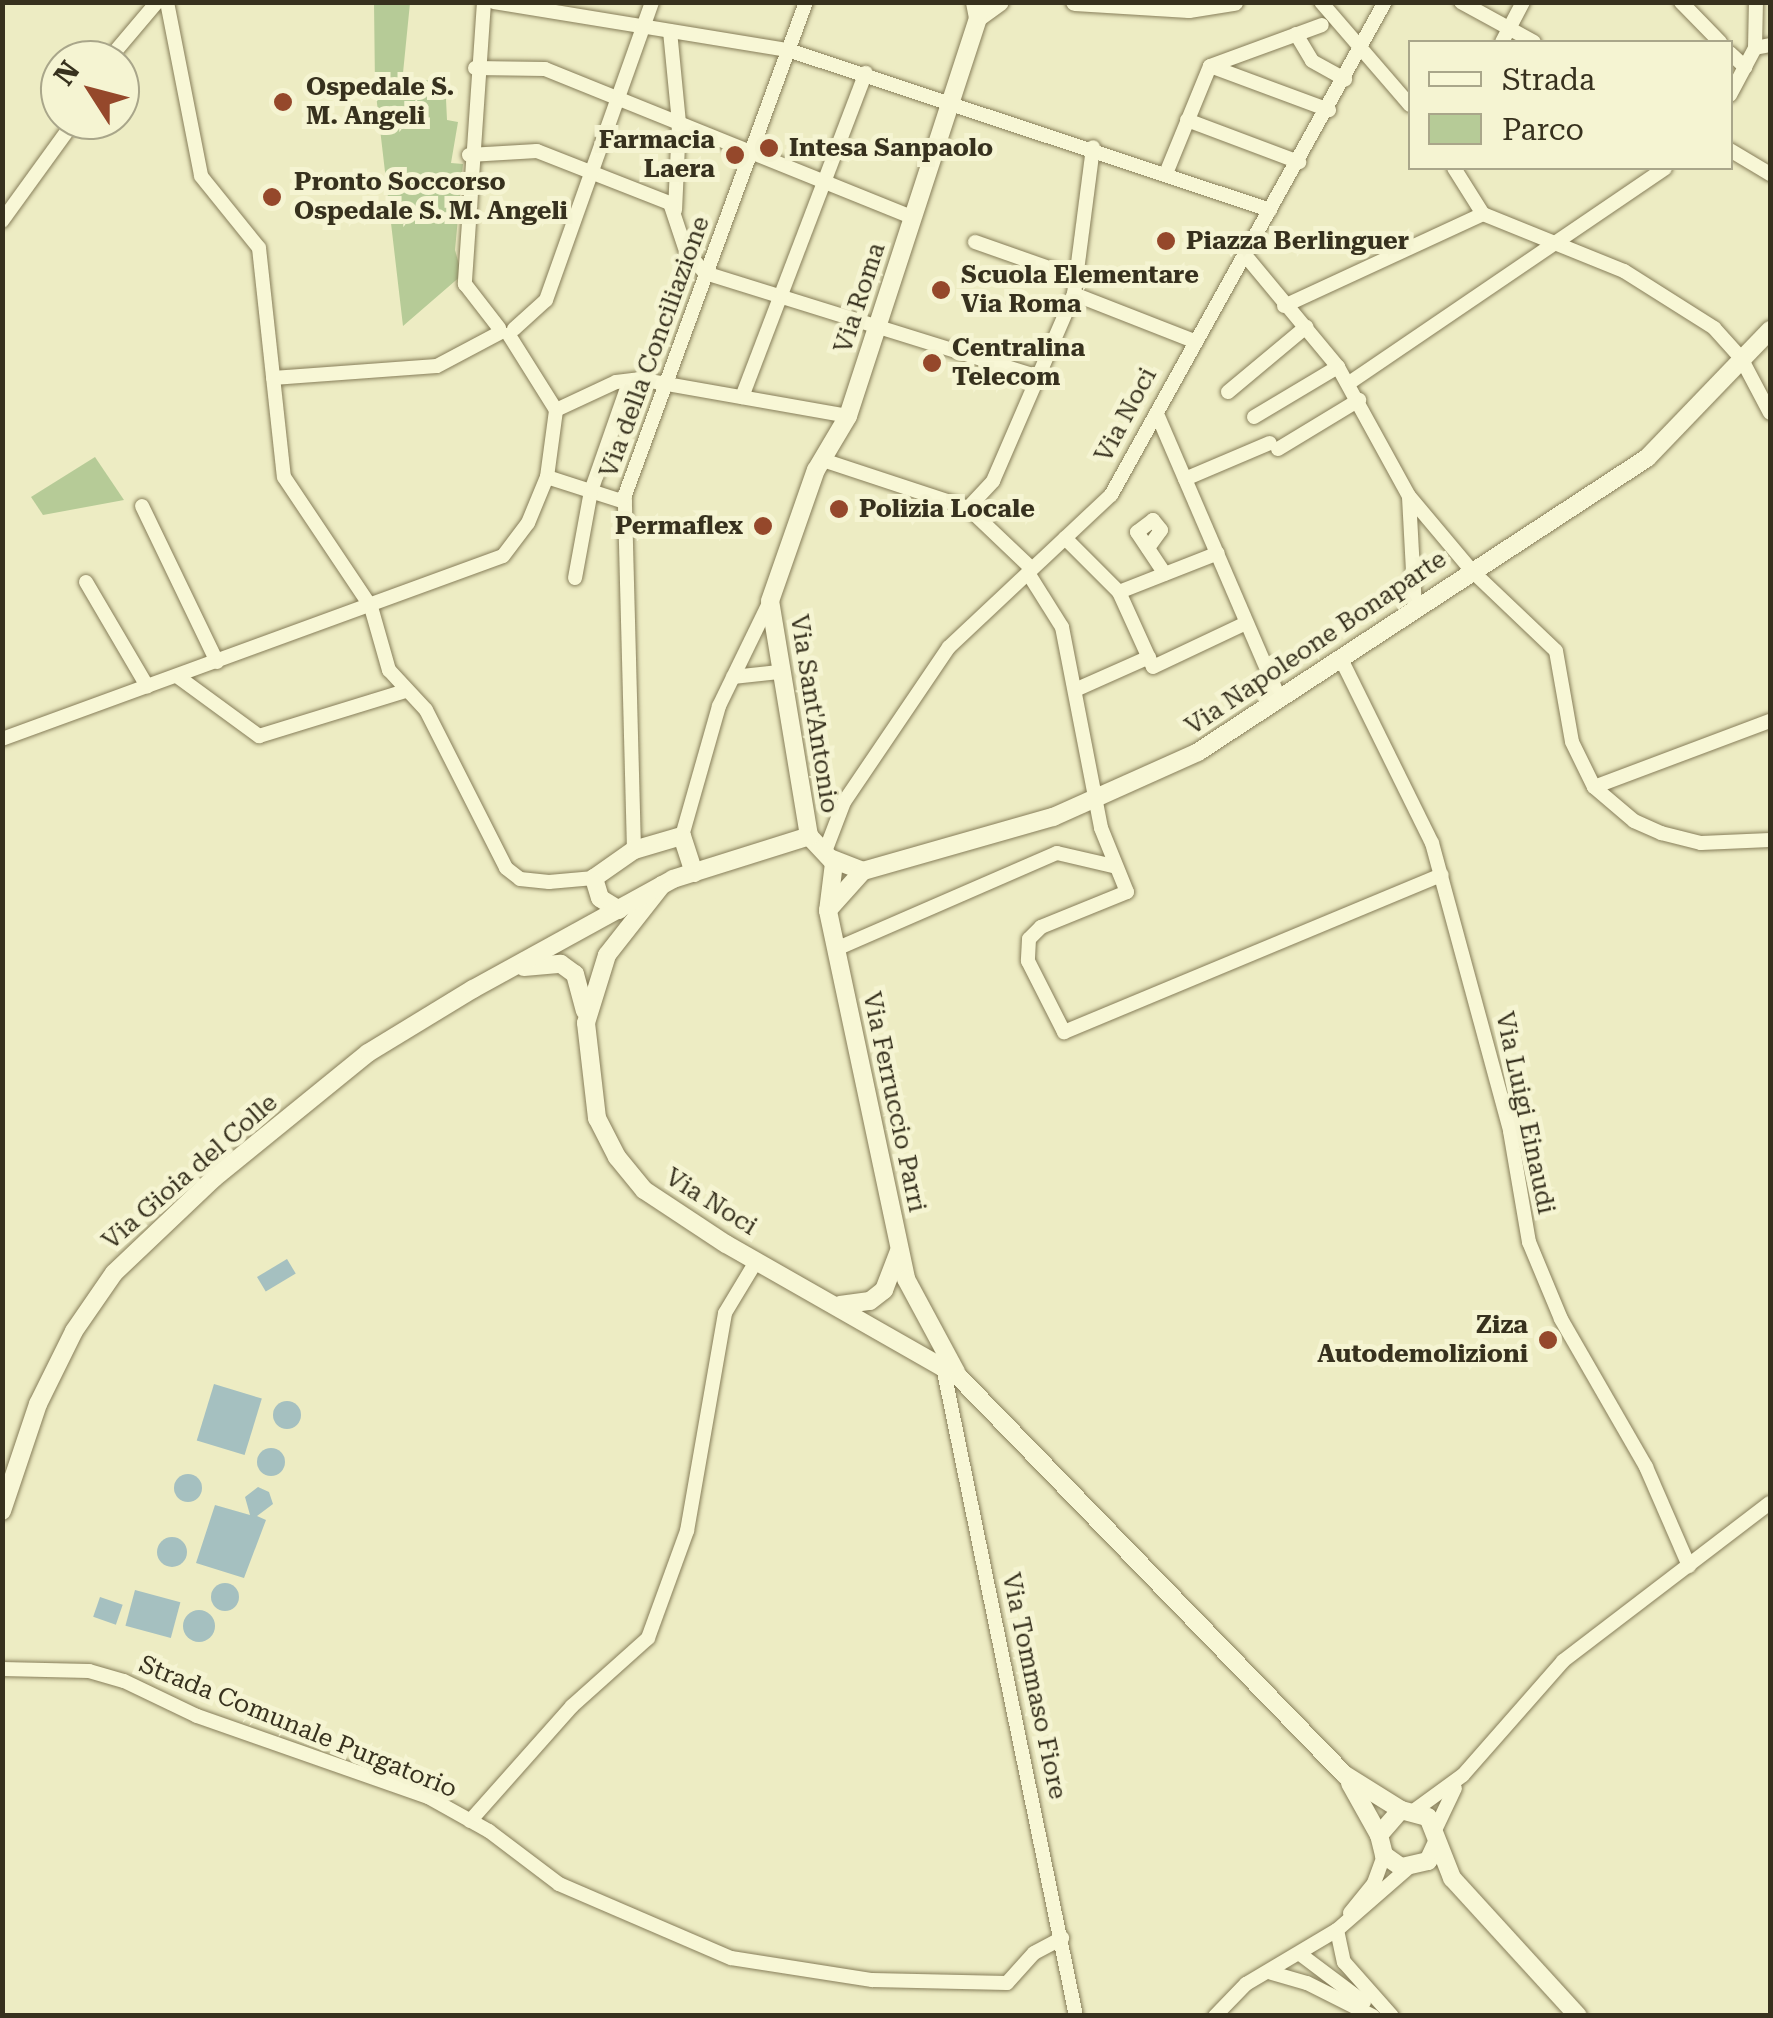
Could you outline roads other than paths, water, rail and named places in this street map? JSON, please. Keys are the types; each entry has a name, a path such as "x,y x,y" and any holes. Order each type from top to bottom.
{"main road":[{"path":"976,10 1000,2"},
{"path":"1075,2 1103,8 1234,2"},
{"name":"Via Roma","path":"770,601 823,460 848,416 976,10"},
{"name":"Via Napoleone Bonaparte","path":"863,871 1053,818 1198,752 1647,458 1770,330"},
{"name":"Via Sant'Antonio","path":"770,601 809,836"},
{"path":"619,910 600,898 594,878 634,850 682,836 694,872"},
{"path":"504,972 662,885 809,836 829,854 863,871 828,911"},
{"name":"Via Ferruccio Parri","path":"829,854 828,911 899,1246 922,1312 951,1372"},
{"name":"Via Noci","path":"662,885 607,956 586,1022 586,1066 597,1118 618,1157 644,1190 951,1372 1344,1774 1379,1835"},
{"path":"504,972 561,964 583,991 586,1022"},
{"name":"Via Gioia del Colle","path":"2,1511 38,1404 74,1331 114,1272 368,1053 504,972"},
{"path":"840,1305 870,1302 884,1290 899,1246"},
{"name":"Via Noci","path":"1344,1774 1408,1810"},
{"path":"1480,1914 1412,1868 1384,1856 1379,1835 1384,1822 1408,1810 1437,1835 1452,1878 1480,1914 1578,2016"},
{"path":"1412,1868 1428,1860 1437,1835"}],"street":[{"path":"125,40 157,2"},
{"path":"167,2 200,176 259,248 284,477 371,607 389,670 426,710 506,868 520,879 550,882 594,878"},
{"path":"2,740 503,556 528,524 547,477 556,410 506,331 464,284 469,155 484,2"},
{"path":"494,2 788,50 1093,146 1270,210"},
{"path":"273,378 437,366 506,331 546,300 652,2"},
{"path":"1321,2 1361,42 1408,101"},
{"name":"Via Noci","path":"809,836 844,802 949,647 1111,495 1194,341 1329,110 1384,2"},
{"path":"1461,2 1505,36 1523,2"},
{"path":"1681,2 1718,40"},
{"path":"1733,89 1763,46 1756,2"},
{"name":"Via della Conciliazione","path":"634,850 625,502 805,3"},
{"path":"1166,171 1210,66 1322,25"},
{"path":"670,31 679,123 675,211"},
{"path":"1296,34 1312,61 1345,78"},
{"path":"1733,56 1745,68"},
{"path":"1210,66 1329,110"},
{"path":"476,68 545,68 912,217"},
{"path":"742,397 866,74"},
{"path":"1187,120 1298,162"},
{"path":"2,221 61,140"},
{"path":"968,508 992,482 1074,294 1093,146"},
{"path":"469,155 537,151 670,202 686,252 705,274 879,324 1040,377"},
{"path":"1733,152 1770,174"},
{"path":"1455,170 1483,214 1662,292 1714,328 1741,358 1770,413"},
{"path":"1349,384 1662,170"},
{"path":"1284,306 1483,214"},
{"path":"975,242 1077,278"},
{"path":"1245,255 1338,367 1409,496 1471,570 1556,650 1572,742 1594,787 1634,821 1661,833 1701,844 1770,840"},
{"path":"1074,294 1194,341"},
{"path":"1228,392 1306,327"},
{"path":"1254,416 1338,367"},
{"path":"556,410 616,382 666,385 848,416"},
{"path":"575,578 591,492 626,391"},
{"path":"1186,479 1274,446 1359,400"},
{"path":"1157,414 1280,699"},
{"path":"823,460 968,508 1030,571 1062,627 1113,866 1127,892 1041,927 1029,940 1028,962 1064,1032 1442,876"},
{"path":"547,477 625,502"},
{"path":"1409,496 1415,608"},
{"path":"142,506 217,662"},
{"path":"1065,538 1119,592 1151,662"},
{"path":"1148,548 1165,574"},
{"path":"1119,592 1218,553"},
{"path":"86,582 148,686"},
{"path":"682,836 733,678 770,601"},
{"path":"1075,690 1246,624"},
{"name":"Via Luigi Einaudi","path":"1342,660 1442,876 1510,1131 1529,1242 1561,1319 1646,1467 1690,1566"},
{"path":"733,678 779,672"},
{"path":"178,676 259,736 405,691"},
{"path":"1594,787 1770,722"},
{"name":"Via Noci","path":"829,854 844,802"},
{"path":"836,949 1057,853 1113,866"},
{"path":"470,1821 572,1706 648,1638 687,1531 725,1313 757,1260"},
{"name":"Via Tommaso Fiore","path":"951,1372 1076,2016"},
{"path":"1408,1810 1464,1775 1563,1662 1770,1503"},
{"name":"Strada Comunale Purgatorio","path":"2,1669 89,1672 124,1682 197,1716 428,1797 470,1821 558,1884 732,1958 872,1980 1007,1983 1034,1953 1062,1938"},
{"path":"1437,1835 1464,1775"},
{"path":"1337,1930 1374,1883 1384,1856"},
{"path":"1216,2016 1246,1984 1272,1973 1337,1930 1412,1868"},
{"path":"1337,1930 1344,1962 1392,2016"},
{"path":"1300,1954 1382,2016"},
{"path":"1272,1973 1307,1982 1373,2016"}],"water":[{"path":"287,1259 296,1274 266,1292 257,1277"},
{"path":"214,1384 262,1399 245,1455 197,1440"},
{"path":"287,1401 297,1405 301,1415 297,1425 287,1429 277,1425 273,1415 277,1405"},
{"path":"271,1448 281,1452 285,1462 281,1472 271,1476 261,1472 257,1462 261,1452"},
{"path":"188,1474 198,1478 202,1488 198,1498 188,1502 178,1498 174,1488 178,1478"},
{"path":"258,1487 269,1492 273,1504 257,1516 266,1520 244,1578 196,1563 215,1505 250,1515 245,1497"},
{"path":"172,1537 186,1546 187,1552 178,1566 172,1567 158,1558 157,1552 166,1538"},
{"path":"225,1583 235,1587 239,1597 235,1607 225,1611 215,1607 211,1597 215,1587"},
{"path":"135,1590 180,1602 171,1638 125,1626"},
{"path":"100,1597 123,1605 116,1625 93,1617"},
{"path":"199,1610 210,1615 215,1626 210,1637 199,1642 188,1637 183,1626 188,1615"}],"place":[{"name":"Ospedale S. M. Angeli","path":"283,102"},
{"name":"Intesa Sanpaolo","path":"769,148"},
{"name":"Farmacia Laera","path":"735,155"},
{"name":"Pronto Soccorso Ospedale S. M. Angeli","path":"272,197"},
{"name":"Piazza Berlinguer","path":"1166,241"},
{"name":"Scuola Elementare Via Roma","path":"941,290"},
{"name":"Centralina Telecom","path":"932,363"},
{"name":"Polizia Locale","path":"839,509"},
{"name":"Permaflex","path":"763,526"},
{"name":"Ziza Autodemolizioni","path":"1548,1340"}]}
